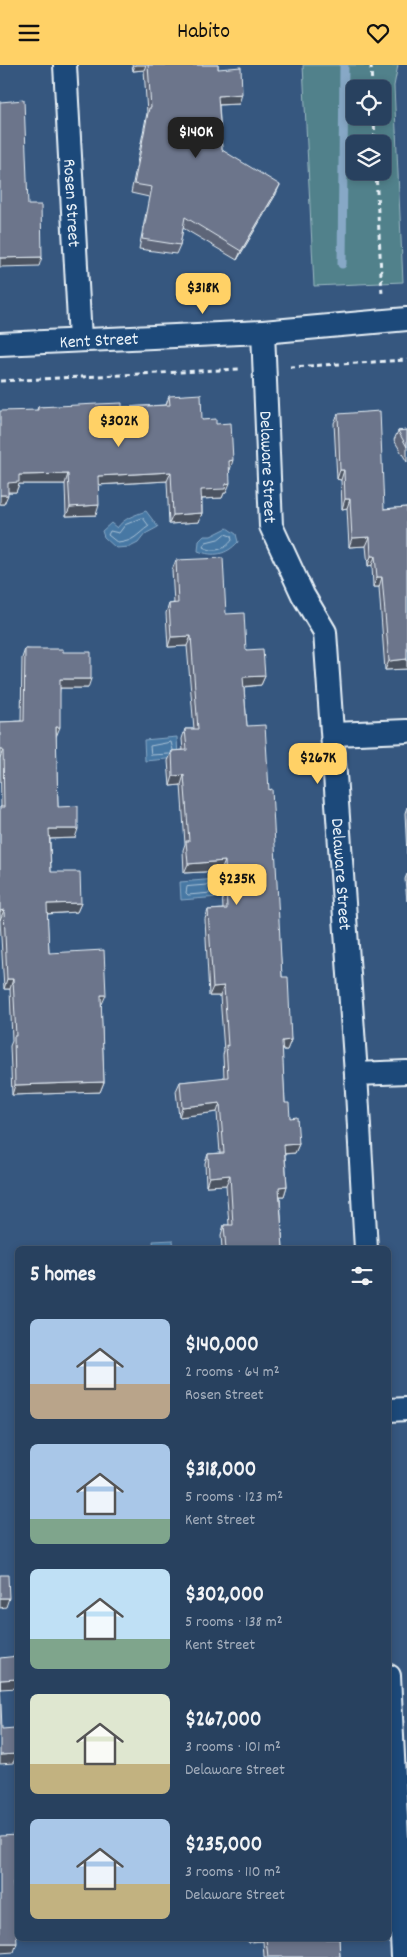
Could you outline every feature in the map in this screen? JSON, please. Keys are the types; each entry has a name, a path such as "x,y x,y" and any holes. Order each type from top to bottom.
{"street":[{"name":"Rosen Street","path":"65,65 80,339"},
{"name":"Kent Street","path":"0,344 263,332 407,319"},
{"name":"Delaware Street","path":"263,332 271,526 302,595 325,632 356,1074 366,1246"},
{"path":"333,734 407,731"},
{"path":"356,1074 407,1072"},
{"path":"391,1410 407,1409"},
{"path":"391,1713 404,1957"}],"path":[{"path":"371,65 372,80"},
{"path":"376,180 383,321"},
{"name":"Kent Street","path":"0,381 407,361"}],"green space":[{"path":"303,65 398,65 394,86 403,282 314,286"}],"water":[{"path":"146,511 158,527 145,534 138,543 130,547 116,548 104,537 102,531 111,523 117,528 126,519"},
{"path":"227,528 236,534 238,542 229,550 220,554 198,551 199,541 204,536 211,536"},
{"path":"177,737 178,758 145,761 144,740"},
{"path":"217,879 219,897 181,900 180,882"},
{"path":"173,1240 174,1246 154,1246 153,1241"}],"building":[{"path":"148,65 218,65 218,69 241,67 242,94 218,96 222,150 280,185 241,251 185,217 180,245 142,239 152,187 134,184 149,108 151,108"},
{"path":"24,100 28,205 41,205 42,257 0,258 0,102"},
{"path":"201,394 202,420 216,419 216,424 231,423 233,460 229,461 230,483 226,484 225,489 201,490 202,513 173,515 171,472 98,476 99,505 70,507 68,474 19,475 19,482 8,483 8,495 0,495 0,411 38,410 38,407 122,403 122,407 170,405 169,396"},
{"path":"380,411 384,509 407,507 407,659 389,661 382,577 377,577 375,556 371,556 370,537 352,538 350,499 345,499 344,470 340,470 338,414"},
{"path":"407,430 407,447 398,431"},
{"path":"223,558 226,614 244,613 246,650 263,649 265,676 243,677 247,726 265,725 269,790 272,789 282,977 288,977 291,1040 282,1041 285,1103 289,1103 290,1118 297,1117 299,1144 284,1145 287,1186 279,1187 283,1246 226,1246 224,1225 233,1225 230,1175 209,1177 208,1154 224,1153 220,1103 182,1107 180,1082 228,1077 224,986 213,987 208,910 227,909 225,861 188,864 186,841 189,841 184,775 173,776 172,751 187,750 185,729 198,729 191,636 171,637 169,604 178,603 176,560"},
{"path":"25,649 63,649 63,652 91,652 91,679 60,679 60,727 56,727 58,807 78,806 78,829 49,829 51,872 80,872 81,903 47,904 49,953 104,950 106,995 101,995 104,1082 15,1085 14,1036 16,1036 13,979 7,979 4,910 0,911 0,807 4,807 3,750 0,750 0,722 24,721"},
{"path":"0,1575 8,1575 9,1598 0,1598"},
{"path":"15,1656 15,1679 0,1680 0,1658"},
{"path":"0,1680 2,1729 15,1728 15,1754 0,1755"},
{"path":"15,1835 15,1882 13,1882 15,1941 17,1943 0,1943 0,1836"},
{"path":"266,1941 339,1941 340,1957 268,1957"}],"waterway":[{"path":"342,264 344,65"}]}
